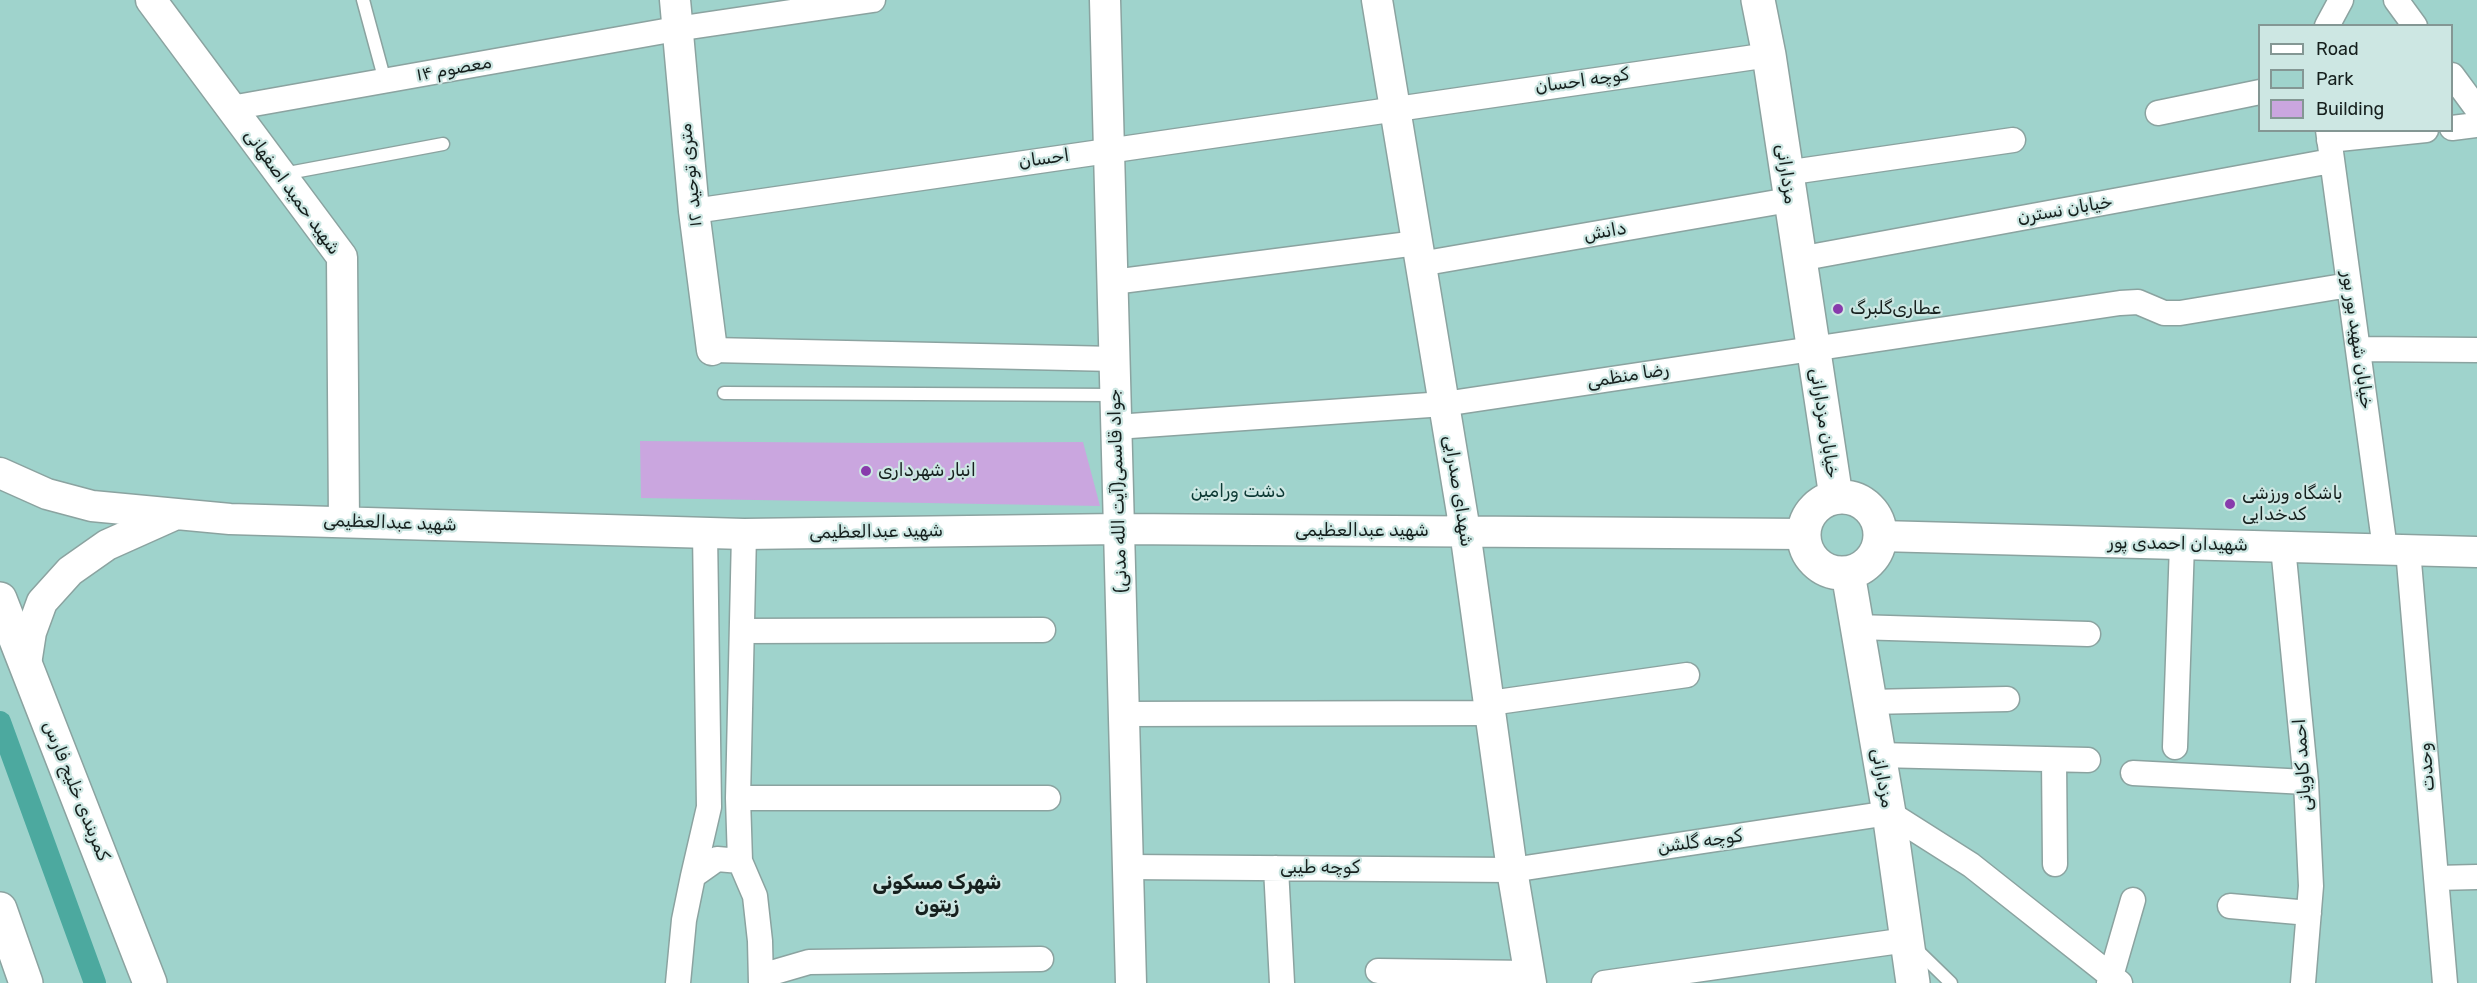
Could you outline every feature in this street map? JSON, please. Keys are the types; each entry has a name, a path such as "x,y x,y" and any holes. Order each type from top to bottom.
{"main road":[{"name":"مزدارانی","path":"1758,0 1769,55 1812,348"},
{"name":"خیابان مزدارانی","path":"1812,348 1836,497"},
{"path":"1836,497 1851,498 1865,504 1875,515 1880,529 1880,544 1873,558 1862,568 1848,573 1833,573 1819,566 1808,555 1803,542 1804,526 1810,512 1821,502 1836,497"},
{"name":"مزدارانی","path":"1848,573 1888,813 1913,983"},
{"name":"کمربندی خلیج فارس","path":"0,599 150,983"},
{"path":"0,909 26,983"}],"street":[{"name":"شهید حمید اصفهانی","path":"151,0 342,257 344,522"},
{"name":"۱۲ متری توحید","path":"675,0 694,210 712,350"},
{"name":"۱۴ معصوم","path":"231,108 676,29 873,0"},
{"name":"جواد قاسمی(آیت الله مدنی)","path":"1105,0 1131,983"},
{"name":"شهدای صدرایی","path":"1377,0 1465,531 1512,870 1530,978"},
{"path":"2328,24 2342,0"},
{"path":"2396,0 2414,24"},
{"name":"کوچه احسان","path":"1395,108 1769,55"},
{"path":"2453,78 2477,110"},
{"path":"2158,113 2258,92"},
{"name":"احسان","path":"694,210 1395,108"},
{"path":"2453,128 2477,125"},
{"name":"خیابان نسترن","path":"1798,259 2329,144 2412,132"},
{"name":"دانش","path":"1113,282 1419,253 1787,187 2013,140"},
{"name":"خیابان شهید بور بور","path":"2329,144 2358,349 2396,550"},
{"name":"رضا منظمی","path":"1116,427 1444,404 2130,301 2164,313 2180,313 2349,285"},
{"path":"2358,349 2477,350"},
{"path":"712,350 1115,359"},
{"path":"0,472 47,494 92,506 176,514"},
{"name":"شهید عبدالعظیمی","path":"26,664 31,632 42,602 70,570 107,545 176,514 230,519 744,534 1119,529 1804,534"},
{"path":"678,983 684,920 709,807 705,532"},
{"path":"744,534 738,798 740,861 755,896 761,979 809,962 1041,959"},
{"name":"شهیدان احمدی پور","path":"1880,536 2477,552"},
{"path":"2175,747 2182,544"},
{"name":"احمد کاویانی","path":"2283,547 2306,782 2310,886 2303,983"},
{"name":"وحدت","path":"2396,550 2436,878 2445,983"},
{"path":"1856,627 2088,634"},
{"path":"742,631 1042,630"},
{"path":"1124,714 1491,708 1687,675"},
{"path":"1869,702 2007,699"},
{"path":"1878,755 2088,760"},
{"path":"2054,760 2055,864"},
{"path":"2133,773 2306,782"},
{"path":"738,798 1047,798"},
{"path":"1888,813 1971,865 2113,981 2133,900"},
{"name":"کوچه گلشن","path":"1512,870 1888,813"},
{"path":"693,876 717,859 740,861"},
{"name":"کوچه طیبی","path":"1128,867 1512,870"},
{"path":"1276,868 1282,983"},
{"path":"2436,878 2477,877"},
{"path":"2230,906 2308,913"},
{"path":"1604,983 1907,940"},
{"path":"1378,971 1530,978"}],"lane":[{"path":"363,0 385,81"},
{"path":"281,175 443,144"},
{"path":"724,393 1116,395"},
{"path":"1907,940 1951,983"}],"green space":[{"name":"دشت ورامین","path":"0,0 2477,0 2477,983 0,983"}],"building":[{"name":"انبار شهرداری","path":"640,441 1083,442 1100,506 641,498"}],"waterway":[{"path":"0,722 95,983"}],"place":[{"name":"عطاری‌گلبرگ","path":"1838,309"},
{"name":"انبار شهرداری","path":"866,471"},
{"name":"باشگاه ورزشی کدخدایی","path":"2230,504"}],"district":[{"name":"شهرک مسکونی زیتون","path":"937,894"}]}
